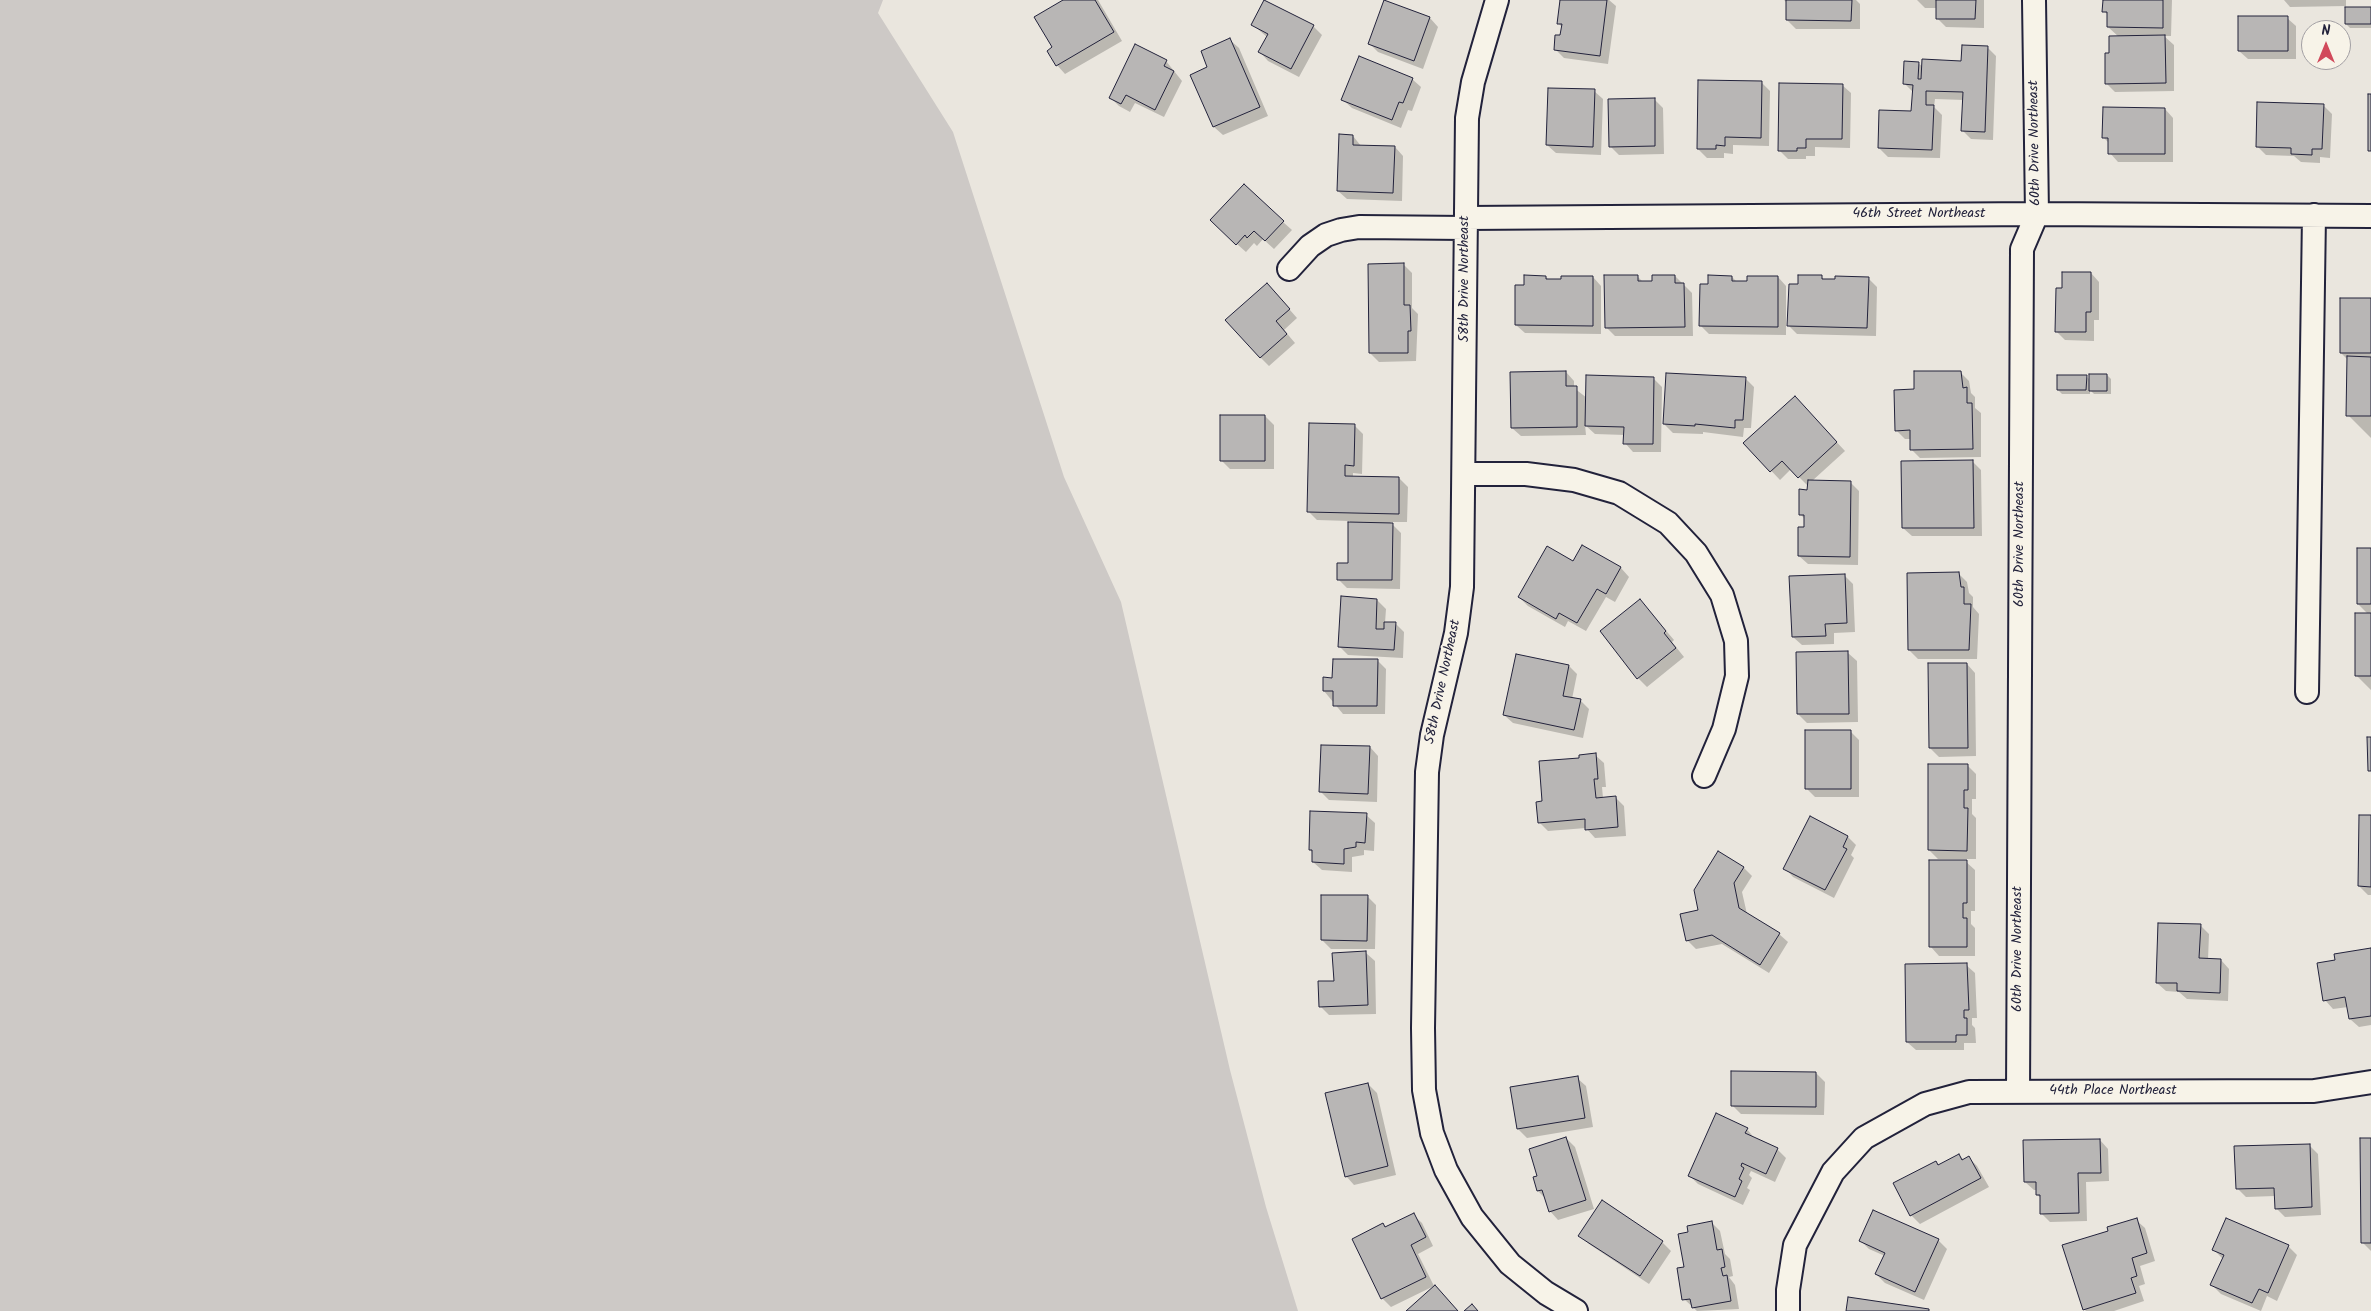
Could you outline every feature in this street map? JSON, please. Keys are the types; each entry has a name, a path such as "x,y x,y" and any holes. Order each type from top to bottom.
{"street":[{"name":"58th Drive Northeast","path":"1497,0 1473,82 1467,118 1464,542 1460,606 1456,633 1432,735 1427,772 1423,1028 1424,1090 1432,1133 1446,1170 1472,1217 1510,1264 1546,1293 1576,1311"},
{"name":"60th Drive Northeast","path":"2018,1092 2022,249 2037,214 2034,0"},
{"name":"46th Street Northeast","path":"1289,269 1310,246 1326,235 1359,227 1466,223 2037,214 2371,216"},
{"path":"2308,692 2314,215"},
{"path":"1464,474 1526,474 1574,480 1620,493 1668,523 1696,553 1722,596 1736,641 1737,676 1724,729 1704,776"},
{"name":"44th Place Northeast","path":"1788,1311 1788,1290 1795,1245 1833,1172 1864,1138 1925,1104 1969,1092 2314,1091 2371,1082"}],"shaded area":[{"path":"0,0 883,0 878,13 953,132 1064,477 1121,602 1230,1070 1266,1207 1298,1311 0,1311"}],"building":[{"path":"1063,0 1095,0 1114,32 1056,66 1047,51 1052,47 1034,17"},
{"path":"1264,0 1314,25 1291,69 1258,52 1268,34 1251,25"},
{"path":"1384,0 1430,17 1414,61 1368,44"},
{"path":"1560,0 1607,0 1600,56 1554,50 1555,35 1560,35 1562,24 1557,24"},
{"path":"1786,0 1852,0 1851,21 1786,20"},
{"path":"1936,0 1976,0 1975,19 1936,19"},
{"path":"2103,0 2163,0 2163,28 2107,27 2107,12 2102,12"},
{"path":"2345,7 2371,7 2371,24 2351,24 2351,20 2345,20"},
{"path":"2238,16 2288,16 2288,51 2238,51"},
{"path":"2165,35 2166,83 2105,84 2105,53 2109,53 2109,36"},
{"path":"1230,38 1260,107 1213,127 1190,75 1207,67 1201,51"},
{"path":"1135,44 1167,60 1164,66 1174,71 1155,110 1126,95 1121,104 1109,98"},
{"path":"1962,45 1988,46 1985,132 1961,131 1963,92 1926,91 1926,105 1934,105 1932,150 1878,148 1879,110 1911,111 1913,85 1903,84 1904,61 1919,62 1918,79 1921,79 1922,59 1961,61"},
{"path":"1359,56 1413,78 1403,103 1399,102 1392,120 1341,100"},
{"path":"1698,80 1762,81 1761,138 1725,137 1725,146 1716,145 1716,149 1697,149"},
{"path":"1779,83 1843,84 1842,139 1806,139 1806,148 1797,148 1797,151 1778,151"},
{"path":"1548,88 1595,89 1593,147 1546,145"},
{"path":"2368,94 2371,94 2371,151 2368,151"},
{"path":"1655,98 1655,146 1609,147 1608,99"},
{"path":"2257,102 2324,104 2322,149 2312,149 2312,155 2291,154 2291,148 2256,147"},
{"path":"2103,107 2165,108 2165,154 2108,154 2108,138 2102,138"},
{"path":"1339,134 1353,135 1353,145 1395,146 1393,193 1337,191"},
{"path":"1244,184 1284,221 1265,241 1254,231 1247,238 1245,235 1236,245 1210,220"},
{"path":"1404,263 1404,305 1410,305 1411,331 1408,331 1408,353 1369,353 1368,264"},
{"path":"2062,272 2091,272 2091,312 2086,312 2086,332 2055,332 2056,288 2062,288"},
{"path":"1524,275 1546,276 1546,279 1561,279 1561,276 1593,276 1593,326 1515,325 1515,285 1524,285"},
{"path":"1604,275 1638,275 1638,281 1652,281 1652,275 1675,275 1675,283 1684,283 1685,327 1605,328"},
{"path":"1708,275 1732,276 1732,281 1747,281 1747,276 1778,276 1778,327 1699,326 1700,284 1708,284"},
{"path":"1798,275 1822,275 1822,279 1835,279 1835,276 1869,277 1867,328 1787,326 1789,284 1798,284"},
{"path":"1267,283 1290,309 1276,321 1287,334 1260,358 1225,320"},
{"path":"2340,298 2371,298 2371,353 2340,353"},
{"path":"2347,356 2371,357 2371,416 2346,416"},
{"path":"1566,371 1566,386 1577,386 1577,427 1511,428 1510,372"},
{"path":"1914,371 1961,371 1963,388 1967,387 1967,403 1972,403 1973,449 1910,450 1910,430 1895,431 1894,390 1914,389"},
{"path":"1666,373 1746,377 1743,420 1735,420 1735,428 1695,424 1695,426 1663,424"},
{"path":"2089,374 2107,374 2107,391 2089,391"},
{"path":"1586,375 1654,377 1653,444 1623,444 1624,427 1585,426"},
{"path":"2057,375 2087,375 2086,390 2057,390"},
{"path":"1795,396 1837,442 1798,478 1782,461 1770,472 1743,443"},
{"path":"1220,415 1265,415 1265,461 1220,461"},
{"path":"1309,423 1355,424 1354,466 1345,465 1345,476 1399,477 1399,514 1307,512"},
{"path":"1973,460 1974,528 1902,528 1901,461"},
{"path":"1808,480 1851,481 1850,557 1798,556 1798,527 1804,527 1804,515 1799,515 1799,489 1807,490"},
{"path":"1348,522 1393,523 1392,580 1337,580 1337,563 1348,563"},
{"path":"1582,545 1621,567 1606,594 1597,589 1577,623 1559,613 1556,619 1518,597 1547,546 1573,561"},
{"path":"2357,548 2371,548 2371,604 2357,604"},
{"path":"1959,572 1961,587 1964,587 1964,604 1971,604 1969,650 1908,650 1907,573"},
{"path":"1845,574 1847,623 1825,624 1826,636 1792,637 1789,576"},
{"path":"1341,596 1377,599 1376,629 1384,629 1384,622 1396,622 1394,650 1338,647"},
{"path":"1640,599 1666,631 1664,633 1676,648 1637,679 1600,631"},
{"path":"2355,613 2371,613 2371,676 2355,676"},
{"path":"1848,651 1849,714 1797,714 1796,652"},
{"path":"1516,654 1569,665 1563,696 1581,699 1574,730 1503,715"},
{"path":"1333,659 1378,659 1377,706 1333,706 1333,691 1323,691 1323,677 1332,678"},
{"path":"1928,663 1967,663 1968,748 1929,748"},
{"path":"1805,730 1851,730 1851,789 1805,789"},
{"path":"2367,737 2371,737 2371,771 2368,771"},
{"path":"1321,745 1370,746 1368,794 1319,792"},
{"path":"1596,753 1598,779 1594,779 1596,798 1616,796 1618,827 1585,830 1585,819 1538,823 1536,802 1542,801 1539,761 1579,758 1579,755"},
{"path":"1928,764 1968,764 1968,790 1964,790 1964,808 1968,808 1967,851 1928,850"},
{"path":"1310,811 1367,813 1365,843 1356,842 1356,847 1344,849 1344,864 1312,862 1312,850 1309,850"},
{"path":"2359,815 2371,815 2371,887 2358,886"},
{"path":"1810,816 1848,836 1843,847 1847,849 1825,890 1783,869"},
{"path":"1718,851 1744,867 1734,883 1739,908 1780,933 1760,965 1712,935 1686,941 1680,914 1698,910 1694,890"},
{"path":"1929,860 1967,860 1967,903 1963,903 1963,918 1967,918 1967,947 1929,947"},
{"path":"1321,895 1368,895 1367,941 1321,940"},
{"path":"2158,923 2201,924 2199,958 2221,959 2220,993 2177,991 2177,983 2156,983"},
{"path":"2371,948 2371,1016 2349,1019 2345,997 2323,1001 2317,963 2335,960 2334,954"},
{"path":"1366,951 1368,1005 1319,1007 1318,981 1334,981 1332,953"},
{"path":"1967,963 1969,1010 1964,1010 1964,1018 1967,1018 1967,1035 1956,1035 1956,1042 1906,1042 1905,964"},
{"path":"1731,1071 1816,1072 1816,1107 1731,1106"},
{"path":"1578,1076 1585,1118 1517,1129 1510,1087"},
{"path":"1368,1083 1388,1166 1345,1177 1325,1093"},
{"path":"1716,1113 1748,1128 1745,1133 1778,1148 1766,1174 1742,1163 1741,1166 1744,1168 1739,1179 1742,1181 1735,1197 1688,1176"},
{"path":"1566,1137 1586,1200 1549,1212 1542,1190 1537,1191 1533,1177 1537,1176 1529,1149"},
{"path":"2360,1138 2371,1138 2371,1243 2361,1243"},
{"path":"2100,1139 2101,1173 2078,1173 2079,1213 2040,1214 2040,1195 2036,1195 2036,1182 2024,1182 2023,1140"},
{"path":"2310,1144 2312,1207 2275,1209 2274,1188 2236,1189 2234,1146"},
{"path":"1959,1154 1962,1160 1969,1156 1981,1178 1910,1216 1893,1183 1936,1161 1938,1165"},
{"path":"1602,1200 1663,1241 1640,1276 1578,1236"},
{"path":"1873,1210 1939,1239 1915,1292 1875,1274 1885,1253 1859,1241"},
{"path":"1414,1213 1426,1237 1411,1245 1426,1277 1381,1299 1352,1239 1383,1223 1385,1227"},
{"path":"2137,1218 2147,1253 2132,1258 2137,1276 2131,1278 2136,1293 2083,1310 2062,1245 2108,1231 2107,1227"},
{"path":"2226,1218 2289,1245 2268,1293 2259,1289 2252,1303 2210,1285 2224,1255 2212,1250"},
{"path":"1712,1221 1717,1250 1722,1249 1725,1267 1721,1268 1723,1276 1727,1275 1731,1301 1692,1308 1690,1299 1682,1300 1677,1268 1684,1267 1678,1234 1688,1232 1687,1226"},
{"path":"1435,1285 1458,1311 1406,1311"},
{"path":"1848,1297 1929,1309 1929,1311 1846,1311"},
{"path":"1472,1304 1478,1311 1464,1311"}]}
